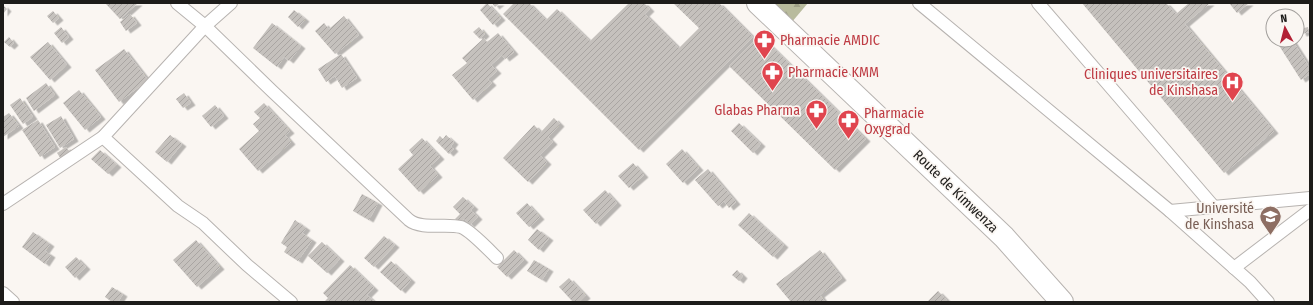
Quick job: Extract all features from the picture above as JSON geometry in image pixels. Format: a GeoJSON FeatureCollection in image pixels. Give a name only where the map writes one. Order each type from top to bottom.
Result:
{"type":"FeatureCollection","features":[{"type":"Feature","properties":{"kind":"street","name":"Route de Kimwenza"},"geometry":{"type":"LineString","coordinates":[[758,3],[1004,237],[1062,302]]}},
{"type":"Feature","properties":{"kind":"lane"},"geometry":{"type":"LineString","coordinates":[[177,3],[205,26],[409,220],[420,224],[456,226],[465,229],[497,258]]}},
{"type":"Feature","properties":{"kind":"lane"},"geometry":{"type":"LineString","coordinates":[[3,204],[103,137],[205,26],[231,3]]}},
{"type":"Feature","properties":{"kind":"lane"},"geometry":{"type":"LineString","coordinates":[[919,3],[1170,211],[1250,282],[1268,302]]}},
{"type":"Feature","properties":{"kind":"lane"},"geometry":{"type":"LineString","coordinates":[[1038,3],[1214,207]]}},
{"type":"Feature","properties":{"kind":"lane"},"geometry":{"type":"LineString","coordinates":[[103,137],[178,206],[203,223],[247,265],[291,302]]}},
{"type":"Feature","properties":{"kind":"lane"},"geometry":{"type":"LineString","coordinates":[[1170,211],[1310,198]]}},
{"type":"Feature","properties":{"kind":"lane"},"geometry":{"type":"LineString","coordinates":[[1234,268],[1310,210]]}},
{"type":"Feature","properties":{"kind":"lane"},"geometry":{"type":"LineString","coordinates":[[3,293],[13,302]]}},
{"type":"Feature","properties":{"kind":"green space"},"geometry":{"type":"Polygon","coordinates":[[[758,3],[808,3],[786,29],[758,3]]]}},
{"type":"Feature","properties":{"kind":"building"},"geometry":{"type":"Polygon","coordinates":[[[105,3],[138,3],[120,19],[105,3]]]}},
{"type":"Feature","properties":{"kind":"building"},"geometry":{"type":"Polygon","coordinates":[[[487,3],[501,18],[493,25],[480,10],[487,3]]]}},
{"type":"Feature","properties":{"kind":"building"},"geometry":{"type":"Polygon","coordinates":[[[492,3],[500,3],[495,7],[492,3]]]}},
{"type":"Feature","properties":{"kind":"building"},"geometry":{"type":"Polygon","coordinates":[[[514,3],[529,3],[546,20],[557,9],[590,41],[629,3],[644,3],[650,9],[645,14],[679,48],[699,28],[673,3],[719,3],[753,37],[639,150],[503,14],[514,3]]]}},
{"type":"Feature","properties":{"kind":"building"},"geometry":{"type":"Polygon","coordinates":[[[1082,3],[1166,3],[1176,14],[1189,3],[1210,3],[1185,24],[1274,131],[1224,173],[1082,3]]]}},
{"type":"Feature","properties":{"kind":"building"},"geometry":{"type":"Polygon","coordinates":[[[1229,3],[1249,3],[1237,13],[1229,3]]]}},
{"type":"Feature","properties":{"kind":"building"},"geometry":{"type":"Polygon","coordinates":[[[3,5],[7,9],[3,14],[3,5]]]}},
{"type":"Feature","properties":{"kind":"building"},"geometry":{"type":"Polygon","coordinates":[[[294,10],[305,19],[298,27],[288,17],[294,10]]]}},
{"type":"Feature","properties":{"kind":"building"},"geometry":{"type":"Polygon","coordinates":[[[53,11],[59,18],[53,23],[47,16],[53,11]]]}},
{"type":"Feature","properties":{"kind":"building"},"geometry":{"type":"Polygon","coordinates":[[[130,14],[137,23],[126,31],[120,22],[130,14]]]}},
{"type":"Feature","properties":{"kind":"building"},"geometry":{"type":"Polygon","coordinates":[[[344,16],[359,35],[335,54],[315,31],[324,23],[329,29],[344,16]]]}},
{"type":"Feature","properties":{"kind":"building"},"geometry":{"type":"Polygon","coordinates":[[[272,23],[301,46],[289,61],[284,57],[277,67],[253,48],[272,23]]]}},
{"type":"Feature","properties":{"kind":"building"},"geometry":{"type":"Polygon","coordinates":[[[61,27],[69,37],[62,43],[54,33],[61,27]]]}},
{"type":"Feature","properties":{"kind":"building"},"geometry":{"type":"Polygon","coordinates":[[[479,27],[485,34],[480,39],[473,32],[479,27]]]}},
{"type":"Feature","properties":{"kind":"building"},"geometry":{"type":"Polygon","coordinates":[[[1308,27],[1309,32],[1305,33],[1305,28],[1308,27]]]}},
{"type":"Feature","properties":{"kind":"building"},"geometry":{"type":"Polygon","coordinates":[[[498,33],[514,52],[505,59],[502,55],[491,65],[497,71],[488,79],[492,83],[473,100],[452,75],[467,63],[462,58],[484,38],[487,42],[498,33]]]}},
{"type":"Feature","properties":{"kind":"building"},"geometry":{"type":"Polygon","coordinates":[[[760,35],[866,139],[835,170],[729,66],[760,35]]]}},
{"type":"Feature","properties":{"kind":"building"},"geometry":{"type":"Polygon","coordinates":[[[9,37],[14,43],[10,47],[4,42],[9,37]]]}},
{"type":"Feature","properties":{"kind":"building"},"geometry":{"type":"Polygon","coordinates":[[[48,42],[67,65],[50,80],[30,57],[48,42]]]}},
{"type":"Feature","properties":{"kind":"building"},"geometry":{"type":"Polygon","coordinates":[[[1281,48],[1297,48],[1310,68],[1310,74],[1301,80],[1281,48]]]}},
{"type":"Feature","properties":{"kind":"building"},"geometry":{"type":"Polygon","coordinates":[[[124,49],[148,80],[119,102],[95,70],[124,49]]]}},
{"type":"Feature","properties":{"kind":"building"},"geometry":{"type":"Polygon","coordinates":[[[341,54],[357,78],[342,88],[335,76],[326,82],[318,69],[341,54]]]}},
{"type":"Feature","properties":{"kind":"building"},"geometry":{"type":"Polygon","coordinates":[[[46,83],[55,95],[34,111],[26,98],[46,83]]]}},
{"type":"Feature","properties":{"kind":"building"},"geometry":{"type":"Polygon","coordinates":[[[79,90],[101,117],[85,130],[63,103],[79,90]]]}},
{"type":"Feature","properties":{"kind":"building"},"geometry":{"type":"Polygon","coordinates":[[[184,93],[191,103],[183,108],[176,99],[184,93]]]}},
{"type":"Feature","properties":{"kind":"building"},"geometry":{"type":"Polygon","coordinates":[[[20,98],[33,117],[23,124],[10,105],[20,98]]]}},
{"type":"Feature","properties":{"kind":"building"},"geometry":{"type":"Polygon","coordinates":[[[264,103],[290,131],[285,135],[291,142],[258,171],[239,149],[259,131],[253,124],[260,118],[254,112],[264,103]]]}},
{"type":"Feature","properties":{"kind":"building"},"geometry":{"type":"Polygon","coordinates":[[[215,105],[224,116],[211,127],[202,116],[215,105]]]}},
{"type":"Feature","properties":{"kind":"building"},"geometry":{"type":"Polygon","coordinates":[[[9,113],[19,126],[3,137],[3,117],[9,113]]]}},
{"type":"Feature","properties":{"kind":"building"},"geometry":{"type":"Polygon","coordinates":[[[61,116],[74,139],[60,148],[46,125],[61,116]]]}},
{"type":"Feature","properties":{"kind":"building"},"geometry":{"type":"Polygon","coordinates":[[[554,118],[560,124],[548,137],[553,142],[540,155],[547,162],[528,182],[503,158],[534,125],[541,132],[554,118]]]}},
{"type":"Feature","properties":{"kind":"building"},"geometry":{"type":"Polygon","coordinates":[[[38,120],[55,147],[40,157],[22,130],[38,120]]]}},
{"type":"Feature","properties":{"kind":"building"},"geometry":{"type":"Polygon","coordinates":[[[739,123],[761,144],[753,153],[731,131],[739,123]]]}},
{"type":"Feature","properties":{"kind":"building"},"geometry":{"type":"Polygon","coordinates":[[[170,135],[182,144],[167,162],[155,152],[170,135]]]}},
{"type":"Feature","properties":{"kind":"building"},"geometry":{"type":"Polygon","coordinates":[[[446,135],[454,142],[451,146],[454,149],[449,154],[436,141],[440,136],[443,139],[446,135]]]}},
{"type":"Feature","properties":{"kind":"building"},"geometry":{"type":"Polygon","coordinates":[[[422,138],[440,157],[430,166],[438,175],[419,192],[398,169],[413,155],[409,150],[422,138]]]}},
{"type":"Feature","properties":{"kind":"building"},"geometry":{"type":"Polygon","coordinates":[[[66,147],[70,152],[61,159],[57,153],[66,147]]]}},
{"type":"Feature","properties":{"kind":"building"},"geometry":{"type":"Polygon","coordinates":[[[682,149],[699,168],[683,183],[666,164],[682,149]]]}},
{"type":"Feature","properties":{"kind":"building"},"geometry":{"type":"Polygon","coordinates":[[[100,150],[117,165],[108,174],[91,159],[100,150]]]}},
{"type":"Feature","properties":{"kind":"building"},"geometry":{"type":"Polygon","coordinates":[[[633,163],[644,175],[629,188],[618,176],[633,163]]]}},
{"type":"Feature","properties":{"kind":"building"},"geometry":{"type":"Polygon","coordinates":[[[708,169],[736,202],[729,208],[724,201],[718,206],[695,180],[708,169]]]}},
{"type":"Feature","properties":{"kind":"building"},"geometry":{"type":"Polygon","coordinates":[[[605,190],[617,203],[596,224],[583,210],[605,190]]]}},
{"type":"Feature","properties":{"kind":"building"},"geometry":{"type":"Polygon","coordinates":[[[362,194],[378,203],[369,220],[353,211],[362,194]]]}},
{"type":"Feature","properties":{"kind":"building"},"geometry":{"type":"Polygon","coordinates":[[[463,197],[474,207],[471,210],[478,217],[470,225],[464,219],[460,223],[455,219],[460,214],[453,207],[463,197]]]}},
{"type":"Feature","properties":{"kind":"building"},"geometry":{"type":"Polygon","coordinates":[[[527,203],[540,217],[529,227],[516,213],[527,203]]]}},
{"type":"Feature","properties":{"kind":"building"},"geometry":{"type":"Polygon","coordinates":[[[749,213],[784,245],[773,257],[738,225],[749,213]]]}},
{"type":"Feature","properties":{"kind":"building"},"geometry":{"type":"Polygon","coordinates":[[[295,220],[306,228],[302,233],[312,240],[298,261],[284,252],[287,247],[281,243],[295,220]]]}},
{"type":"Feature","properties":{"kind":"building"},"geometry":{"type":"Polygon","coordinates":[[[537,229],[549,238],[539,250],[528,240],[537,229]]]}},
{"type":"Feature","properties":{"kind":"building"},"geometry":{"type":"Polygon","coordinates":[[[33,232],[50,244],[45,251],[51,255],[45,264],[22,247],[33,232]]]}},
{"type":"Feature","properties":{"kind":"building"},"geometry":{"type":"Polygon","coordinates":[[[384,236],[395,245],[374,267],[364,258],[384,236]]]}},
{"type":"Feature","properties":{"kind":"building"},"geometry":{"type":"Polygon","coordinates":[[[196,240],[220,267],[197,287],[173,260],[196,240]]]}},
{"type":"Feature","properties":{"kind":"building"},"geometry":{"type":"Polygon","coordinates":[[[322,242],[340,259],[327,273],[308,256],[322,242]]]}},
{"type":"Feature","properties":{"kind":"building"},"geometry":{"type":"Polygon","coordinates":[[[514,250],[524,260],[507,277],[497,267],[514,250]]]}},
{"type":"Feature","properties":{"kind":"building"},"geometry":{"type":"Polygon","coordinates":[[[820,250],[842,278],[820,295],[825,302],[791,302],[776,284],[820,250]]]}},
{"type":"Feature","properties":{"kind":"building"},"geometry":{"type":"Polygon","coordinates":[[[76,257],[86,267],[75,278],[65,267],[76,257]]]}},
{"type":"Feature","properties":{"kind":"building"},"geometry":{"type":"Polygon","coordinates":[[[534,260],[549,269],[542,280],[527,271],[534,260]]]}},
{"type":"Feature","properties":{"kind":"building"},"geometry":{"type":"Polygon","coordinates":[[[391,261],[411,280],[401,291],[380,272],[391,261]]]}},
{"type":"Feature","properties":{"kind":"building"},"geometry":{"type":"Polygon","coordinates":[[[350,265],[374,288],[367,295],[375,302],[324,302],[328,298],[323,293],[350,265]]]}},
{"type":"Feature","properties":{"kind":"building"},"geometry":{"type":"Polygon","coordinates":[[[737,270],[743,276],[739,281],[732,275],[737,270]]]}},
{"type":"Feature","properties":{"kind":"building"},"geometry":{"type":"Polygon","coordinates":[[[569,278],[586,296],[580,302],[573,302],[559,287],[569,278]]]}},
{"type":"Feature","properties":{"kind":"building"},"geometry":{"type":"Polygon","coordinates":[[[112,287],[123,294],[118,302],[112,302],[105,297],[112,287]]]}},
{"type":"Feature","properties":{"kind":"building"},"geometry":{"type":"Polygon","coordinates":[[[938,291],[949,302],[927,302],[938,291]]]}},
{"type":"Feature","properties":{"kind":"place","name":"Pharmacie AMDIC"},"geometry":{"type":"Point","coordinates":[765,60]}},
{"type":"Feature","properties":{"kind":"place","name":"Pharmacie KMM"},"geometry":{"type":"Point","coordinates":[773,92]}},
{"type":"Feature","properties":{"kind":"place","name":"Cliniques universitaires de Kinshasa"},"geometry":{"type":"Point","coordinates":[1233,102]}},
{"type":"Feature","properties":{"kind":"place","name":"Glabas Pharma"},"geometry":{"type":"Point","coordinates":[816,130]}},
{"type":"Feature","properties":{"kind":"place","name":"Pharmacie Oxygrad"},"geometry":{"type":"Point","coordinates":[849,140]}},
{"type":"Feature","properties":{"kind":"place","name":"Université de Kinshasa"},"geometry":{"type":"Point","coordinates":[1270,236]}}]}
